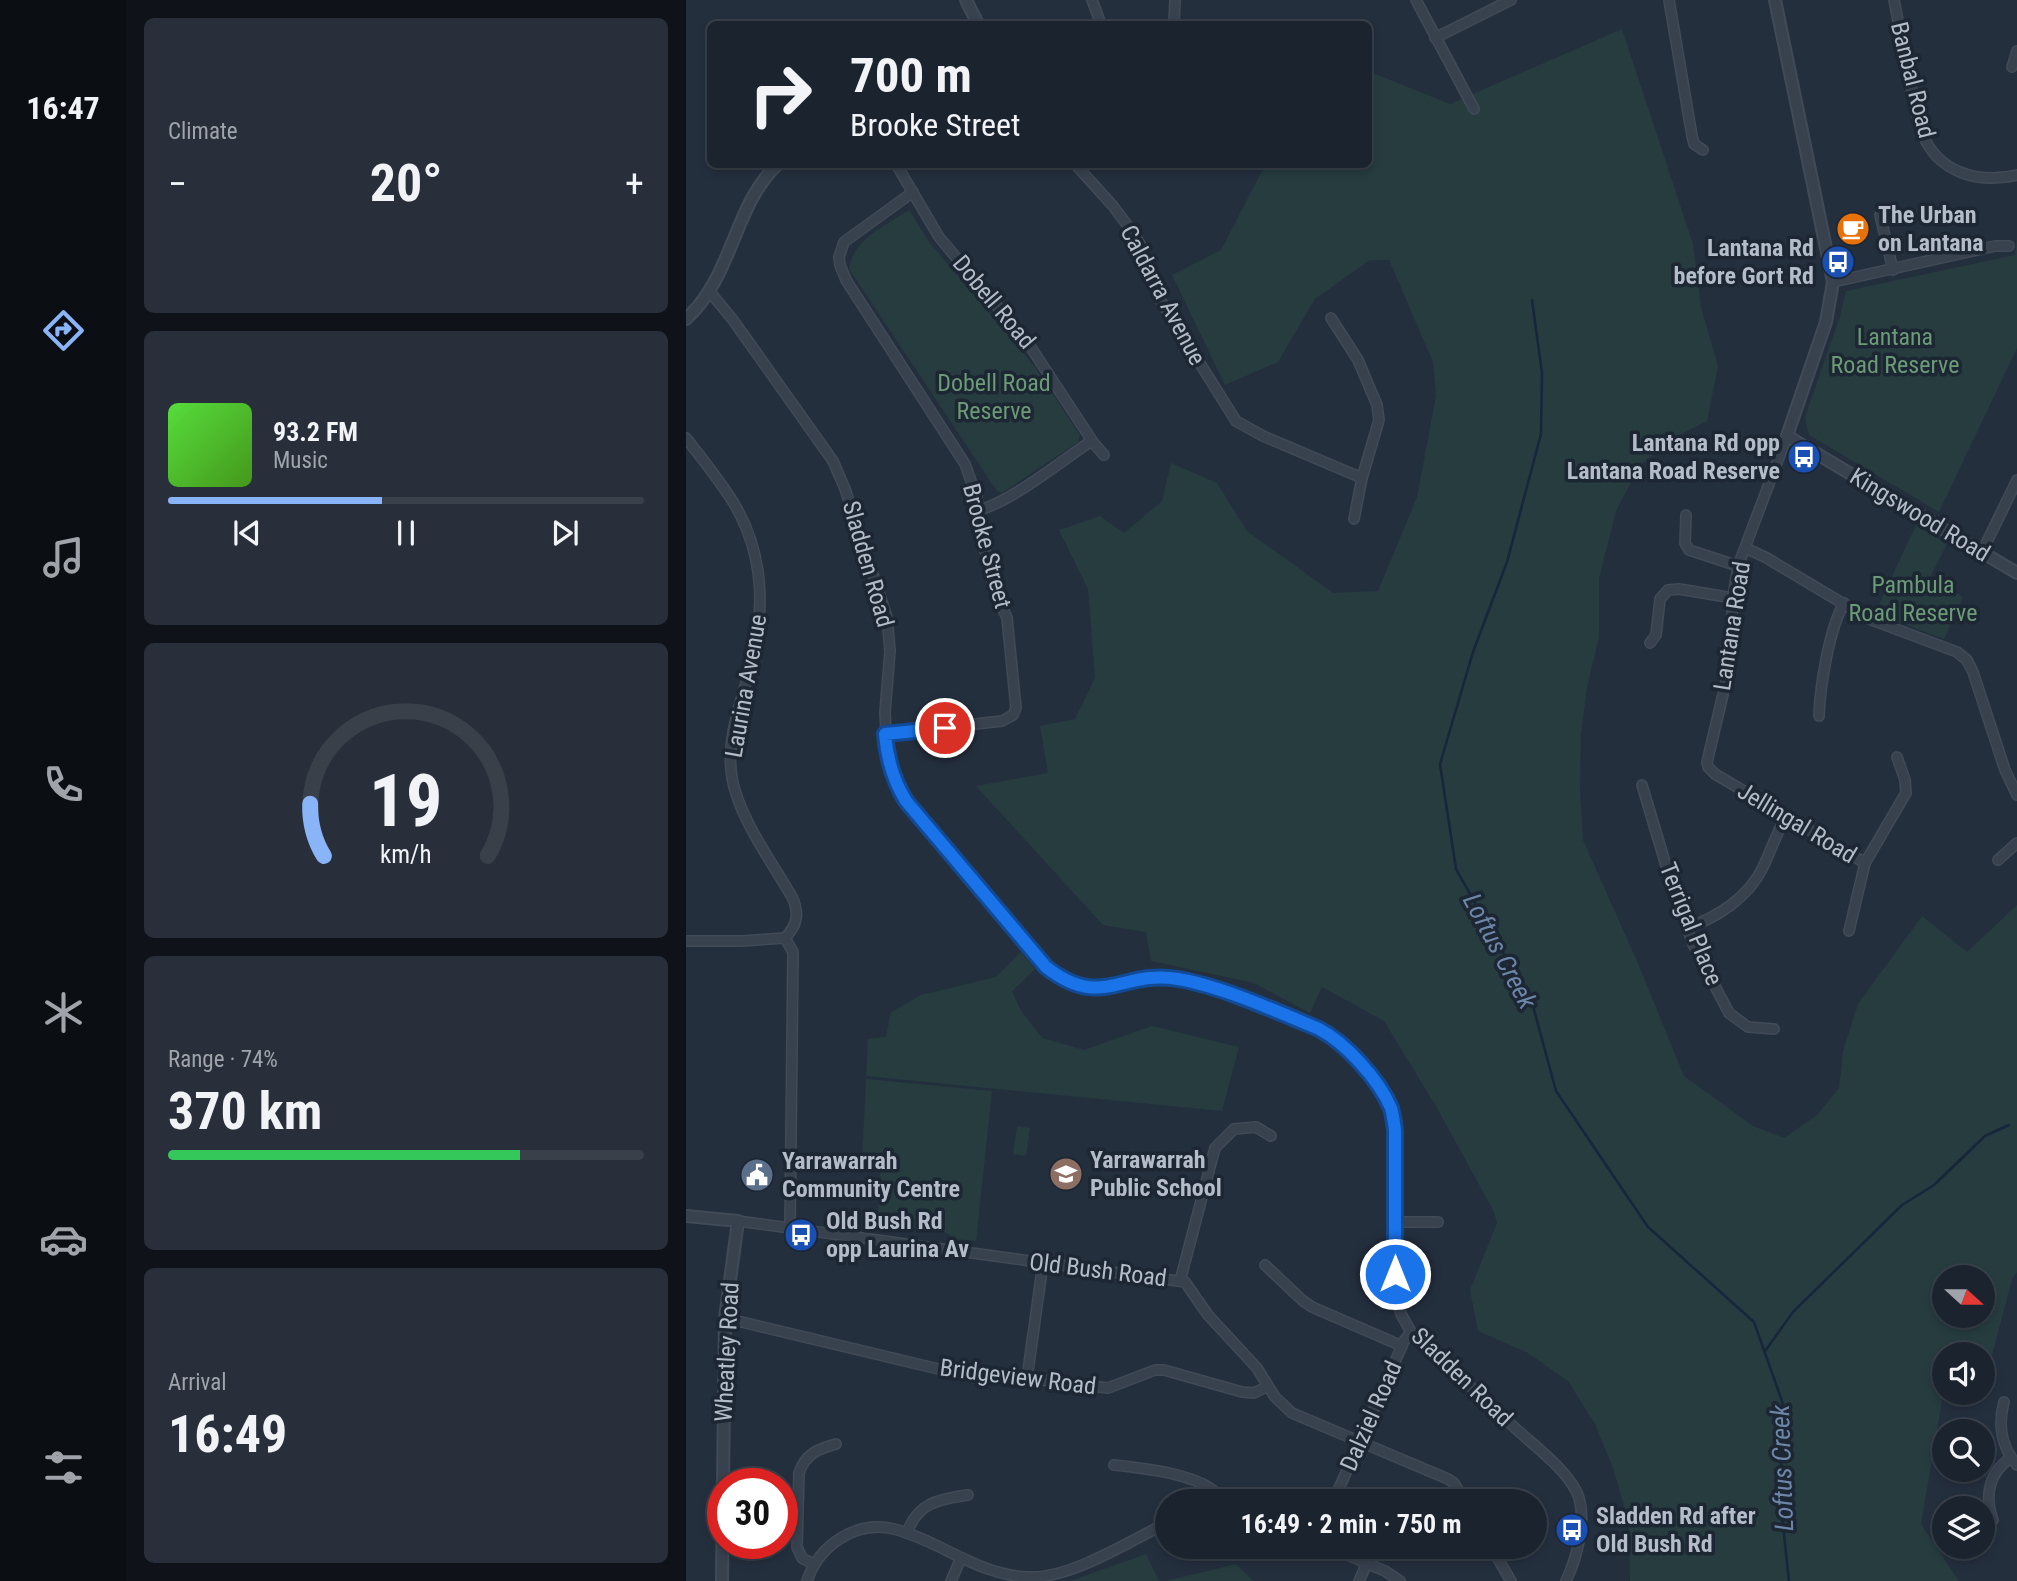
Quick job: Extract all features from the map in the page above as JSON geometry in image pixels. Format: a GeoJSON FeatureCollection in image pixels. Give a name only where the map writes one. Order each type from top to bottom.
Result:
{"type":"FeatureCollection","features":[{"type":"Feature","properties":{"kind":"street"},"geometry":{"type":"LineString","coordinates":[[966,0],[976,21]]}},
{"type":"Feature","properties":{"kind":"street"},"geometry":{"type":"LineString","coordinates":[[1092,0],[1100,21]]}},
{"type":"Feature","properties":{"kind":"street"},"geometry":{"type":"LineString","coordinates":[[1174,21],[1175,0]]}},
{"type":"Feature","properties":{"kind":"street"},"geometry":{"type":"LineString","coordinates":[[1416,0],[1474,109]]}},
{"type":"Feature","properties":{"kind":"street"},"geometry":{"type":"LineString","coordinates":[[1435,38],[1511,0]]}},
{"type":"Feature","properties":{"kind":"street"},"geometry":{"type":"LineString","coordinates":[[1669,0],[1692,136],[1695,144],[1703,150]]}},
{"type":"Feature","properties":{"kind":"street","name":"Lantana Road"},"geometry":{"type":"LineString","coordinates":[[1708,767],[1707,756],[1729,668],[1733,598],[1738,566],[1826,322],[1833,282],[1775,0]]}},
{"type":"Feature","properties":{"kind":"street","name":"Banbal Road"},"geometry":{"type":"LineString","coordinates":[[1894,0],[1921,130],[1932,150],[1948,167],[1973,177],[1995,179],[2017,175]]}},
{"type":"Feature","properties":{"kind":"street"},"geometry":{"type":"LineString","coordinates":[[2012,66],[2017,51]]}},
{"type":"Feature","properties":{"kind":"street"},"geometry":{"type":"LineString","coordinates":[[686,318],[710,292],[758,189],[775,168]]}},
{"type":"Feature","properties":{"kind":"street","name":"Dobell Road"},"geometry":{"type":"LineString","coordinates":[[898,168],[939,237],[1042,362],[1086,428],[1091,440],[1104,455]]}},
{"type":"Feature","properties":{"kind":"street","name":"Caldarra Avenue"},"geometry":{"type":"LineString","coordinates":[[1079,168],[1113,206],[1140,244],[1159,298],[1236,421],[1263,436],[1362,478]]}},
{"type":"Feature","properties":{"kind":"street","name":"Brooke Street"},"geometry":{"type":"LineString","coordinates":[[885,734],[1002,721],[1013,715],[1016,708],[1007,618],[990,572],[982,536],[980,510],[960,456],[846,280],[839,265],[841,249],[848,238],[913,192]]}},
{"type":"Feature","properties":{"kind":"street"},"geometry":{"type":"LineString","coordinates":[[1880,215],[1893,270]]}},
{"type":"Feature","properties":{"kind":"street"},"geometry":{"type":"LineString","coordinates":[[1833,282],[1995,246],[2009,246]]}},
{"type":"Feature","properties":{"kind":"street","name":"Sladden Road"},"geometry":{"type":"LineString","coordinates":[[710,292],[833,461],[843,481],[887,617],[890,652],[885,734],[891,769],[906,801],[1035,956],[1059,978],[1072,985],[1096,988],[1158,978],[1189,981],[1302,1022],[1338,1040],[1378,1086],[1392,1111],[1395,1130],[1397,1301],[1401,1314],[1412,1332],[1573,1485],[1578,1496],[1581,1524],[1566,1581]]}},
{"type":"Feature","properties":{"kind":"street"},"geometry":{"type":"LineString","coordinates":[[1331,318],[1358,360],[1377,405],[1379,420],[1362,478],[1354,519]]}},
{"type":"Feature","properties":{"kind":"street","name":"Kingswood Road"},"geometry":{"type":"LineString","coordinates":[[1787,436],[2017,573]]}},
{"type":"Feature","properties":{"kind":"street","name":"Laurina Avenue"},"geometry":{"type":"LineString","coordinates":[[686,438],[736,508],[750,537],[758,570],[761,610],[758,638],[734,731],[732,771],[741,806],[797,908],[797,922],[785,938]]}},
{"type":"Feature","properties":{"kind":"street"},"geometry":{"type":"LineString","coordinates":[[980,510],[990,507],[1024,486],[1091,440]]}},
{"type":"Feature","properties":{"kind":"street"},"geometry":{"type":"LineString","coordinates":[[1982,552],[2017,480]]}},
{"type":"Feature","properties":{"kind":"street"},"geometry":{"type":"LineString","coordinates":[[1685,515],[1686,548],[1693,553],[1738,566]]}},
{"type":"Feature","properties":{"kind":"street"},"geometry":{"type":"LineString","coordinates":[[1745,548],[1765,556],[1881,625],[1949,648],[1967,660],[2005,771],[2017,795]]}},
{"type":"Feature","properties":{"kind":"street"},"geometry":{"type":"LineString","coordinates":[[1650,643],[1656,635],[1660,598],[1668,590],[1679,589],[1733,598]]}},
{"type":"Feature","properties":{"kind":"street"},"geometry":{"type":"LineString","coordinates":[[1819,716],[1822,684],[1835,624],[1844,603]]}},
{"type":"Feature","properties":{"kind":"street"},"geometry":{"type":"LineString","coordinates":[[1865,863],[1906,793],[1905,780],[1897,757]]}},
{"type":"Feature","properties":{"kind":"street","name":"Jellingal Road"},"geometry":{"type":"LineString","coordinates":[[1708,767],[1715,774],[1865,863],[1849,931]]}},
{"type":"Feature","properties":{"kind":"street","name":"Terrigal Place"},"geometry":{"type":"LineString","coordinates":[[1642,785],[1687,928],[1729,1013],[1748,1027],[1774,1029]]}},
{"type":"Feature","properties":{"kind":"street"},"geometry":{"type":"LineString","coordinates":[[1687,928],[1704,922],[1747,890],[1762,869],[1786,816]]}},
{"type":"Feature","properties":{"kind":"street"},"geometry":{"type":"LineString","coordinates":[[1998,860],[2017,844]]}},
{"type":"Feature","properties":{"kind":"street"},"geometry":{"type":"LineString","coordinates":[[686,941],[785,938],[793,952],[790,1228]]}},
{"type":"Feature","properties":{"kind":"street"},"geometry":{"type":"LineString","coordinates":[[1181,1281],[1216,1148],[1234,1129],[1256,1127],[1271,1136]]}},
{"type":"Feature","properties":{"kind":"street","name":"Old Bush Road"},"geometry":{"type":"LineString","coordinates":[[686,1216],[1181,1281],[1188,1285],[1208,1315],[1257,1368],[1282,1406],[1292,1413],[1448,1479],[1457,1489]]}},
{"type":"Feature","properties":{"kind":"street","name":"Wheatley Road"},"geometry":{"type":"LineString","coordinates":[[723,1468],[725,1318],[738,1221]]}},
{"type":"Feature","properties":{"kind":"street"},"geometry":{"type":"LineString","coordinates":[[1395,1222],[1438,1223]]}},
{"type":"Feature","properties":{"kind":"street"},"geometry":{"type":"LineString","coordinates":[[1027,1378],[1043,1263]]}},
{"type":"Feature","properties":{"kind":"street"},"geometry":{"type":"LineString","coordinates":[[1265,1265],[1312,1307],[1402,1346]]}},
{"type":"Feature","properties":{"kind":"street","name":"Bridgeview Road"},"geometry":{"type":"LineString","coordinates":[[725,1318],[976,1377],[1027,1378],[1108,1388],[1155,1370],[1164,1370],[1242,1392],[1254,1393],[1268,1386]]}},
{"type":"Feature","properties":{"kind":"street","name":"Dalziel Road"},"geometry":{"type":"LineString","coordinates":[[1339,1489],[1402,1346],[1412,1332]]}},
{"type":"Feature","properties":{"kind":"street"},"geometry":{"type":"LineString","coordinates":[[1989,1496],[1997,1470],[2014,1462],[2002,1434],[2001,1413],[2004,1402]]}},
{"type":"Feature","properties":{"kind":"street"},"geometry":{"type":"LineString","coordinates":[[813,1564],[802,1558],[797,1547],[799,1473],[802,1465],[813,1453],[836,1444]]}},
{"type":"Feature","properties":{"kind":"street"},"geometry":{"type":"LineString","coordinates":[[1114,1465],[1179,1475],[1209,1489]]}},
{"type":"Feature","properties":{"kind":"street"},"geometry":{"type":"LineString","coordinates":[[907,1533],[915,1515],[926,1504],[968,1495]]}},
{"type":"Feature","properties":{"kind":"street"},"geometry":{"type":"LineString","coordinates":[[807,1581],[813,1564],[830,1545],[849,1533],[883,1527],[907,1533],[999,1573],[1042,1579],[1078,1566],[1155,1529]]}},
{"type":"Feature","properties":{"kind":"street"},"geometry":{"type":"LineString","coordinates":[[951,1581],[961,1558]]}},
{"type":"Feature","properties":{"kind":"street","name":"Wheatley Road"},"geometry":{"type":"LineString","coordinates":[[722,1559],[722,1581]]}},
{"type":"Feature","properties":{"kind":"street"},"geometry":{"type":"LineString","coordinates":[[1357,1559],[1400,1581]]}},
{"type":"Feature","properties":{"kind":"street"},"geometry":{"type":"LineString","coordinates":[[1499,1559],[1511,1581]]}},
{"type":"Feature","properties":{"kind":"street"},"geometry":{"type":"LineString","coordinates":[[1359,1581],[1367,1563]]}},
{"type":"Feature","properties":{"kind":"green space"},"geometry":{"type":"Polygon","coordinates":[[[1622,29],[1693,244],[1701,307],[1718,366],[1707,421],[1671,439],[1639,467],[1616,511],[1599,578],[1599,638],[1587,687],[1581,734],[1580,788],[1583,840],[1684,1076],[1753,1126],[1784,1138],[1817,1115],[1839,1088],[1843,1051],[1858,1004],[1922,916],[1967,952],[2017,905],[2017,1272],[2012,1279],[1995,1344],[1932,1342],[1932,1405],[1941,1405],[1939,1419],[1932,1419],[1932,1459],[1921,1524],[1932,1540],[1932,1559],[1944,1559],[1959,1581],[1630,1581],[1629,1523],[1613,1468],[1595,1424],[1568,1381],[1528,1353],[1478,1331],[1470,1290],[1497,1223],[1494,1212],[1437,1108],[1384,1021],[1322,987],[1310,1013],[1254,983],[1151,961],[1146,932],[1103,925],[976,786],[1048,773],[1040,726],[1075,719],[1095,678],[1088,589],[1059,530],[1100,516],[1124,533],[1162,501],[1171,463],[1217,483],[1247,531],[1333,593],[1378,591],[1417,497],[1436,396],[1433,362],[1389,260],[1370,260],[1315,299],[1278,362],[1225,385],[1172,275],[1221,250],[1263,168],[1372,168],[1372,74],[1450,104],[1622,29]]]}},
{"type":"Feature","properties":{"kind":"green space","name":"Dobell Road Reserve"},"geometry":{"type":"Polygon","coordinates":[[[909,210],[930,243],[1035,367],[1080,435],[1078,442],[1002,493],[997,491],[849,269],[863,241],[909,210]]]}},
{"type":"Feature","properties":{"kind":"green space","name":"Lantana Road Reserve"},"geometry":{"type":"Polygon","coordinates":[[[2017,237],[2017,348],[1939,512],[1809,435],[1805,417],[1846,291],[2015,255],[2017,237]]]}},
{"type":"Feature","properties":{"kind":"green space","name":"Pambula Road Reserve"},"geometry":{"type":"Polygon","coordinates":[[[1916,525],[1947,544],[1930,577],[1963,597],[1944,639],[1875,613],[1916,525]]]}},
{"type":"Feature","properties":{"kind":"green space"},"geometry":{"type":"Polygon","coordinates":[[[1021,952],[1035,969],[1012,991],[1020,1009],[1042,1038],[1084,1050],[1152,1026],[1239,1047],[1222,1111],[866,1076],[868,1039],[886,1037],[891,1012],[921,995],[996,977],[1021,952]]]}},
{"type":"Feature","properties":{"kind":"green space"},"geometry":{"type":"Polygon","coordinates":[[[866,1079],[992,1091],[976,1241],[955,1239],[945,1232],[891,1225],[886,1231],[877,1231],[881,1161],[862,1160],[866,1079]]]}},
{"type":"Feature","properties":{"kind":"green space"},"geometry":{"type":"Polygon","coordinates":[[[1017,1126],[1030,1128],[1026,1156],[1013,1154],[1017,1126]]]}},
{"type":"Feature","properties":{"kind":"green space"},"geometry":{"type":"Polygon","coordinates":[[[1146,1554],[1159,1581],[1070,1581],[1146,1554]]]}},
{"type":"Feature","properties":{"kind":"green space"},"geometry":{"type":"Polygon","coordinates":[[[1236,1564],[1253,1581],[1166,1581],[1236,1564]]]}},
{"type":"Feature","properties":{"kind":"waterway","name":"Loftus Creek"},"geometry":{"type":"LineString","coordinates":[[1532,300],[1542,373],[1541,434],[1507,562],[1473,652],[1440,764],[1456,869],[1533,1006],[1556,1091],[1648,1227],[1754,1322],[1783,1404],[1780,1498],[1789,1581]]}},
{"type":"Feature","properties":{"kind":"waterway"},"geometry":{"type":"LineString","coordinates":[[1765,1351],[1793,1312],[1902,1205],[1934,1185],[1985,1136],[2009,1125]]}},
{"type":"Feature","properties":{"kind":"place","name":"The Urban on Lantana"},"geometry":{"type":"Point","coordinates":[1853,229]}},
{"type":"Feature","properties":{"kind":"place","name":"Lantana Rd before Gort Rd"},"geometry":{"type":"Point","coordinates":[1838,262]}},
{"type":"Feature","properties":{"kind":"place","name":"Lantana Rd opp Lantana Road Reserve"},"geometry":{"type":"Point","coordinates":[1804,457]}},
{"type":"Feature","properties":{"kind":"place","name":"Yarrawarrah Public School"},"geometry":{"type":"Point","coordinates":[1066,1174]}},
{"type":"Feature","properties":{"kind":"place","name":"Yarrawarrah Community Centre"},"geometry":{"type":"Point","coordinates":[757,1175]}},
{"type":"Feature","properties":{"kind":"place","name":"Old Bush Rd opp Laurina Av"},"geometry":{"type":"Point","coordinates":[801,1235]}},
{"type":"Feature","properties":{"kind":"place","name":"Sladden Rd after Old Bush Rd"},"geometry":{"type":"Point","coordinates":[1572,1530]}},
{"type":"Feature","properties":{"kind":"route"},"geometry":{"type":"LineString","coordinates":[[945,728],[885,734],[891,769],[897,785],[906,801],[1035,956],[1059,978],[1072,985],[1088,988],[1104,988],[1158,978],[1189,981],[1319,1029],[1338,1040],[1350,1052],[1378,1086],[1392,1111],[1395,1130],[1395,1274]]}}]}
